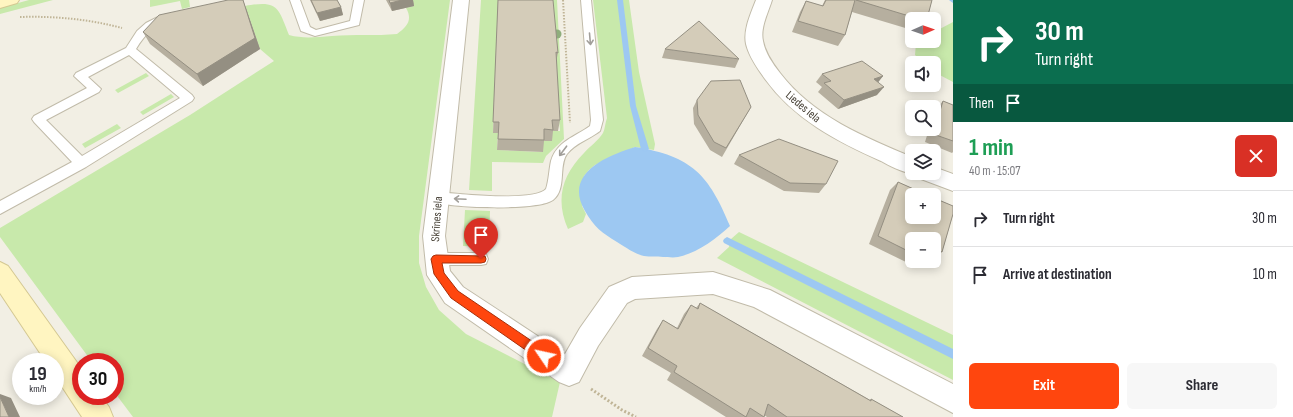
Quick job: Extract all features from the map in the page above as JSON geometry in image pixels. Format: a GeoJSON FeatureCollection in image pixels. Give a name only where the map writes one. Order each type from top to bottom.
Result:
{"type":"FeatureCollection","features":[{"type":"Feature","properties":{"kind":"street"},"geometry":{"type":"LineString","coordinates":[[0,3],[11,0]]}},
{"type":"Feature","properties":{"kind":"street","name":"Skrīnes iela"},"geometry":{"type":"LineString","coordinates":[[461,0],[434,236],[439,274],[454,295],[569,373]]}},
{"type":"Feature","properties":{"kind":"street","name":"Liedes iela"},"geometry":{"type":"LineString","coordinates":[[764,0],[756,27],[754,40],[763,62],[773,78],[786,93],[817,120],[839,134],[881,154],[905,163]]}},
{"type":"Feature","properties":{"kind":"street"},"geometry":{"type":"LineString","coordinates":[[941,178],[953,183]]}},
{"type":"Feature","properties":{"kind":"street"},"geometry":{"type":"LineString","coordinates":[[0,273],[72,378]]}},
{"type":"Feature","properties":{"kind":"street"},"geometry":{"type":"LineString","coordinates":[[569,373],[589,337],[618,295],[632,288],[713,283],[761,298],[953,399]]}},
{"type":"Feature","properties":{"kind":"street"},"geometry":{"type":"LineString","coordinates":[[90,405],[99,417]]}},
{"type":"Feature","properties":{"kind":"lane"},"geometry":{"type":"LineString","coordinates":[[295,0],[306,29],[315,33],[355,23],[359,0]]}},
{"type":"Feature","properties":{"kind":"lane"},"geometry":{"type":"LineString","coordinates":[[439,198],[538,200],[547,197],[552,191],[560,154],[572,143],[596,128],[597,120],[586,0]]}},
{"type":"Feature","properties":{"kind":"lane"},"geometry":{"type":"LineString","coordinates":[[81,163],[38,119],[95,89],[80,76],[130,50],[136,40],[150,24],[159,19],[182,14]]}},
{"type":"Feature","properties":{"kind":"lane"},"geometry":{"type":"LineString","coordinates":[[0,208],[81,163],[188,98],[130,50]]}},
{"type":"Feature","properties":{"kind":"lane"},"geometry":{"type":"LineString","coordinates":[[436,259],[481,259]]}},
{"type":"Feature","properties":{"kind":"path"},"geometry":{"type":"LineString","coordinates":[[562,0],[572,143]]}},
{"type":"Feature","properties":{"kind":"path"},"geometry":{"type":"LineString","coordinates":[[15,18],[53,16],[100,22],[127,29]]}},
{"type":"Feature","properties":{"kind":"path"},"geometry":{"type":"LineString","coordinates":[[569,373],[622,410],[636,417]]}},
{"type":"Feature","properties":{"kind":"green space"},"geometry":{"type":"Polygon","coordinates":[[[29,0],[53,0],[0,14],[0,8],[29,0]]]}},
{"type":"Feature","properties":{"kind":"green space"},"geometry":{"type":"Polygon","coordinates":[[[150,0],[189,0],[190,7],[182,9],[180,1],[150,7],[150,0]]]}},
{"type":"Feature","properties":{"kind":"green space"},"geometry":{"type":"Polygon","coordinates":[[[410,0],[450,0],[419,236],[419,263],[426,287],[439,310],[466,334],[560,382],[552,417],[133,417],[124,405],[124,353],[85,353],[0,237],[0,228],[190,115],[274,61],[260,49],[245,6],[256,4],[271,5],[279,12],[289,35],[310,37],[397,34],[404,29],[408,23],[409,16],[406,8],[413,6],[410,0]]]}},
{"type":"Feature","properties":{"kind":"green space"},"geometry":{"type":"Polygon","coordinates":[[[481,0],[502,0],[495,78],[493,133],[498,133],[497,150],[542,152],[542,141],[551,131],[560,131],[548,0],[557,0],[564,139],[546,156],[543,163],[492,162],[492,191],[469,190],[481,0]]]}},
{"type":"Feature","properties":{"kind":"green space"},"geometry":{"type":"Polygon","coordinates":[[[593,0],[629,0],[639,72],[655,144],[654,150],[635,147],[595,165],[589,170],[584,176],[582,206],[586,214],[583,222],[568,229],[562,208],[563,188],[566,179],[576,161],[601,136],[604,131],[607,118],[593,0]]]}},
{"type":"Feature","properties":{"kind":"green space"},"geometry":{"type":"Polygon","coordinates":[[[953,22],[953,82],[941,76],[941,56],[915,55],[916,48],[941,48],[941,28],[953,22]]]}},
{"type":"Feature","properties":{"kind":"green space"},"geometry":{"type":"Polygon","coordinates":[[[146,73],[149,76],[118,93],[115,90],[146,73]]]}},
{"type":"Feature","properties":{"kind":"green space"},"geometry":{"type":"Polygon","coordinates":[[[171,94],[174,97],[143,115],[140,112],[171,94]]]}},
{"type":"Feature","properties":{"kind":"green space"},"geometry":{"type":"Polygon","coordinates":[[[117,124],[121,128],[85,148],[82,144],[117,124]]]}},
{"type":"Feature","properties":{"kind":"green space"},"geometry":{"type":"Polygon","coordinates":[[[465,210],[490,211],[489,247],[463,246],[465,210]]]}},
{"type":"Feature","properties":{"kind":"green space"},"geometry":{"type":"Polygon","coordinates":[[[739,232],[953,335],[953,380],[717,258],[729,247],[731,239],[739,232]]]}},
{"type":"Feature","properties":{"kind":"water"},"geometry":{"type":"Polygon","coordinates":[[[635,147],[671,156],[685,163],[696,171],[706,181],[714,193],[730,226],[719,236],[699,249],[678,257],[641,255],[612,239],[603,232],[595,225],[585,211],[580,198],[579,187],[591,168],[601,161],[635,147]]]}},
{"type":"Feature","properties":{"kind":"building"},"geometry":{"type":"Polygon","coordinates":[[[228,0],[243,0],[255,38],[197,74],[143,32],[159,15],[228,0]]]}},
{"type":"Feature","properties":{"kind":"building"},"geometry":{"type":"Polygon","coordinates":[[[311,0],[337,0],[341,7],[317,13],[311,0]]]}},
{"type":"Feature","properties":{"kind":"building"},"geometry":{"type":"Polygon","coordinates":[[[389,0],[402,0],[390,3],[389,0]]]}},
{"type":"Feature","properties":{"kind":"building"},"geometry":{"type":"Polygon","coordinates":[[[498,0],[553,0],[558,53],[556,52],[560,120],[552,120],[553,130],[544,129],[544,140],[498,139],[499,122],[493,122],[498,0]]]}},
{"type":"Feature","properties":{"kind":"building"},"geometry":{"type":"Polygon","coordinates":[[[826,0],[855,0],[845,35],[798,21],[806,1],[823,6],[826,0]]]}},
{"type":"Feature","properties":{"kind":"building"},"geometry":{"type":"Polygon","coordinates":[[[856,0],[932,0],[929,12],[905,12],[905,15],[856,0]]]}},
{"type":"Feature","properties":{"kind":"building"},"geometry":{"type":"Polygon","coordinates":[[[699,21],[739,59],[665,49],[699,21]]]}},
{"type":"Feature","properties":{"kind":"building"},"geometry":{"type":"Polygon","coordinates":[[[862,61],[883,76],[874,79],[884,87],[844,100],[824,83],[831,81],[822,74],[862,61]]]}},
{"type":"Feature","properties":{"kind":"building"},"geometry":{"type":"Polygon","coordinates":[[[740,80],[751,107],[726,148],[714,142],[698,115],[697,100],[711,81],[740,80]]]}},
{"type":"Feature","properties":{"kind":"building"},"geometry":{"type":"Polygon","coordinates":[[[943,101],[953,105],[953,141],[939,136],[941,136],[941,108],[943,101]]]}},
{"type":"Feature","properties":{"kind":"building"},"geometry":{"type":"Polygon","coordinates":[[[779,139],[838,161],[826,184],[790,183],[739,155],[779,139]]]}},
{"type":"Feature","properties":{"kind":"building"},"geometry":{"type":"Polygon","coordinates":[[[898,182],[911,188],[905,188],[905,224],[941,224],[941,201],[953,206],[953,214],[942,252],[941,232],[905,232],[905,250],[878,236],[898,182]]]}},
{"type":"Feature","properties":{"kind":"building"},"geometry":{"type":"Polygon","coordinates":[[[700,303],[871,401],[871,399],[903,417],[787,417],[768,404],[764,417],[750,408],[746,417],[674,372],[677,366],[648,348],[663,320],[678,329],[691,305],[698,309],[700,303]]]}},
{"type":"Feature","properties":{"kind":"building"},"geometry":{"type":"Polygon","coordinates":[[[0,397],[9,417],[0,417],[0,397]]]}},
{"type":"Feature","properties":{"kind":"waterway"},"geometry":{"type":"LineString","coordinates":[[620,0],[633,106],[645,149]]}},
{"type":"Feature","properties":{"kind":"waterway"},"geometry":{"type":"LineString","coordinates":[[727,241],[953,354]]}},
{"type":"Feature","properties":{"kind":"route"},"geometry":{"type":"LineString","coordinates":[[481,259],[436,259],[439,274],[454,295],[544,356]]}}]}
